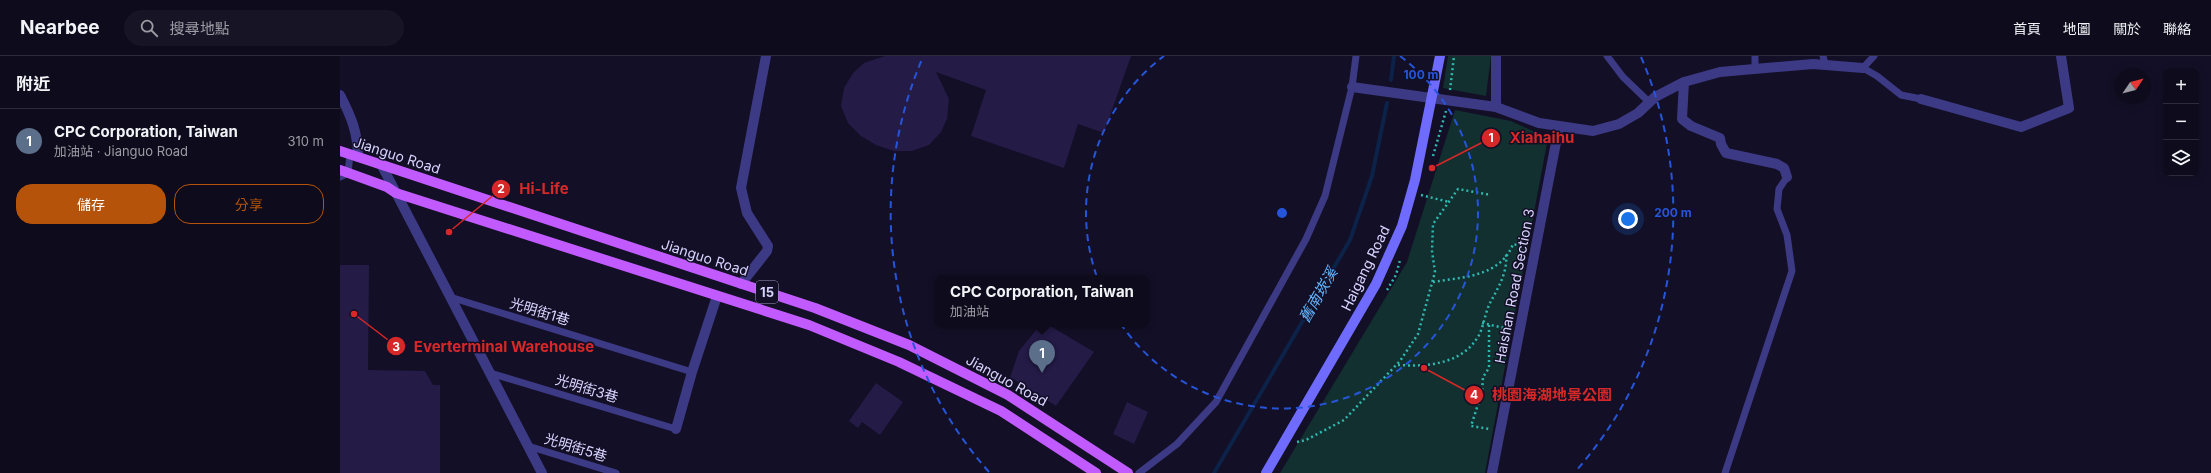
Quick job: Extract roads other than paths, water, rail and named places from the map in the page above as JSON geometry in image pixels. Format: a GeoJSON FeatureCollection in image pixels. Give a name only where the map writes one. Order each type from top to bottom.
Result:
{"type":"FeatureCollection","features":[{"type":"Feature","properties":{"kind":"main road","name":"Jianguo Road"},"geometry":{"type":"LineString","coordinates":[[349,154],[860,325],[954,366],[1039,413],[1128,473]]}},
{"type":"Feature","properties":{"kind":"main road","name":"15"},"geometry":{"type":"LineString","coordinates":[[343,173],[387,187],[396,192],[809,325],[899,362],[1001,411],[1096,473]]}},
{"type":"Feature","properties":{"kind":"street"},"geometry":{"type":"LineString","coordinates":[[741,284],[767,251],[768,246],[747,213],[741,188],[766,56]]}},
{"type":"Feature","properties":{"kind":"street","name":"Haigang Road"},"geometry":{"type":"LineString","coordinates":[[1266,473],[1376,284],[1402,226],[1415,180],[1433,97],[1440,56]]}},
{"type":"Feature","properties":{"kind":"street"},"geometry":{"type":"LineString","coordinates":[[1496,56],[1496,106]]}},
{"type":"Feature","properties":{"kind":"street"},"geometry":{"type":"LineString","coordinates":[[1921,100],[2021,127],[2069,108],[2061,56]]}},
{"type":"Feature","properties":{"kind":"street"},"geometry":{"type":"LineString","coordinates":[[1352,86],[1496,106],[1539,123],[1593,131],[1619,124],[1638,113],[1655,97],[1684,82],[1720,72],[1824,60],[1864,68]]}},
{"type":"Feature","properties":{"kind":"street"},"geometry":{"type":"LineString","coordinates":[[1684,82],[1682,119],[1691,126],[1720,138],[1721,144],[1726,153],[1777,164],[1784,168],[1787,177]]}},
{"type":"Feature","properties":{"kind":"street"},"geometry":{"type":"LineString","coordinates":[[340,95],[353,120],[358,142],[349,154]]}},
{"type":"Feature","properties":{"kind":"street","name":"Haishan Road Section 3"},"geometry":{"type":"LineString","coordinates":[[1492,473],[1559,127]]}},
{"type":"Feature","properties":{"kind":"street"},"geometry":{"type":"LineString","coordinates":[[381,164],[542,473]]}},
{"type":"Feature","properties":{"kind":"street"},"geometry":{"type":"LineString","coordinates":[[676,429],[692,372],[717,296]]}},
{"type":"Feature","properties":{"kind":"lane"},"geometry":{"type":"LineString","coordinates":[[1139,473],[1177,444],[1216,402],[1306,239],[1325,196],[1352,86],[1356,56]]}},
{"type":"Feature","properties":{"kind":"lane"},"geometry":{"type":"LineString","coordinates":[[1607,56],[1624,77],[1649,102]]}},
{"type":"Feature","properties":{"kind":"lane"},"geometry":{"type":"LineString","coordinates":[[1755,56],[1755,69]]}},
{"type":"Feature","properties":{"kind":"lane"},"geometry":{"type":"LineString","coordinates":[[1874,56],[1864,68],[1877,76],[1901,95],[1921,100]]}},
{"type":"Feature","properties":{"kind":"lane"},"geometry":{"type":"LineString","coordinates":[[343,173],[349,154]]}},
{"type":"Feature","properties":{"kind":"lane"},"geometry":{"type":"LineString","coordinates":[[1725,473],[1792,271],[1787,235],[1776,209],[1779,189],[1787,177]]}},
{"type":"Feature","properties":{"kind":"lane","name":"光明街1巷"},"geometry":{"type":"LineString","coordinates":[[450,297],[692,372]]}},
{"type":"Feature","properties":{"kind":"lane","name":"光明街3巷"},"geometry":{"type":"LineString","coordinates":[[490,373],[676,429]]}},
{"type":"Feature","properties":{"kind":"lane","name":"光明街5巷"},"geometry":{"type":"LineString","coordinates":[[528,446],[616,473]]}},
{"type":"Feature","properties":{"kind":"waterway","name":"舊南崁溪"},"geometry":{"type":"LineString","coordinates":[[1391,80],[1394,56]]}},
{"type":"Feature","properties":{"kind":"waterway","name":"舊南崁溪"},"geometry":{"type":"LineString","coordinates":[[1214,473],[1350,240],[1372,176],[1387,103]]}},
{"type":"Feature","properties":{"kind":"place","name":"Xiahaihu"},"geometry":{"type":"Point","coordinates":[1432,168]}},
{"type":"Feature","properties":{"kind":"place","name":"Hi-Life"},"geometry":{"type":"Point","coordinates":[449,232]}},
{"type":"Feature","properties":{"kind":"place","name":"Everterminal Warehouse"},"geometry":{"type":"Point","coordinates":[354,314]}},
{"type":"Feature","properties":{"kind":"place","name":"桃園海湖地景公園"},"geometry":{"type":"Point","coordinates":[1424,368]}},
{"type":"Feature","properties":{"kind":"place","name":"CPC Corporation, Taiwan"},"geometry":{"type":"Point","coordinates":[1042,373]}}]}
